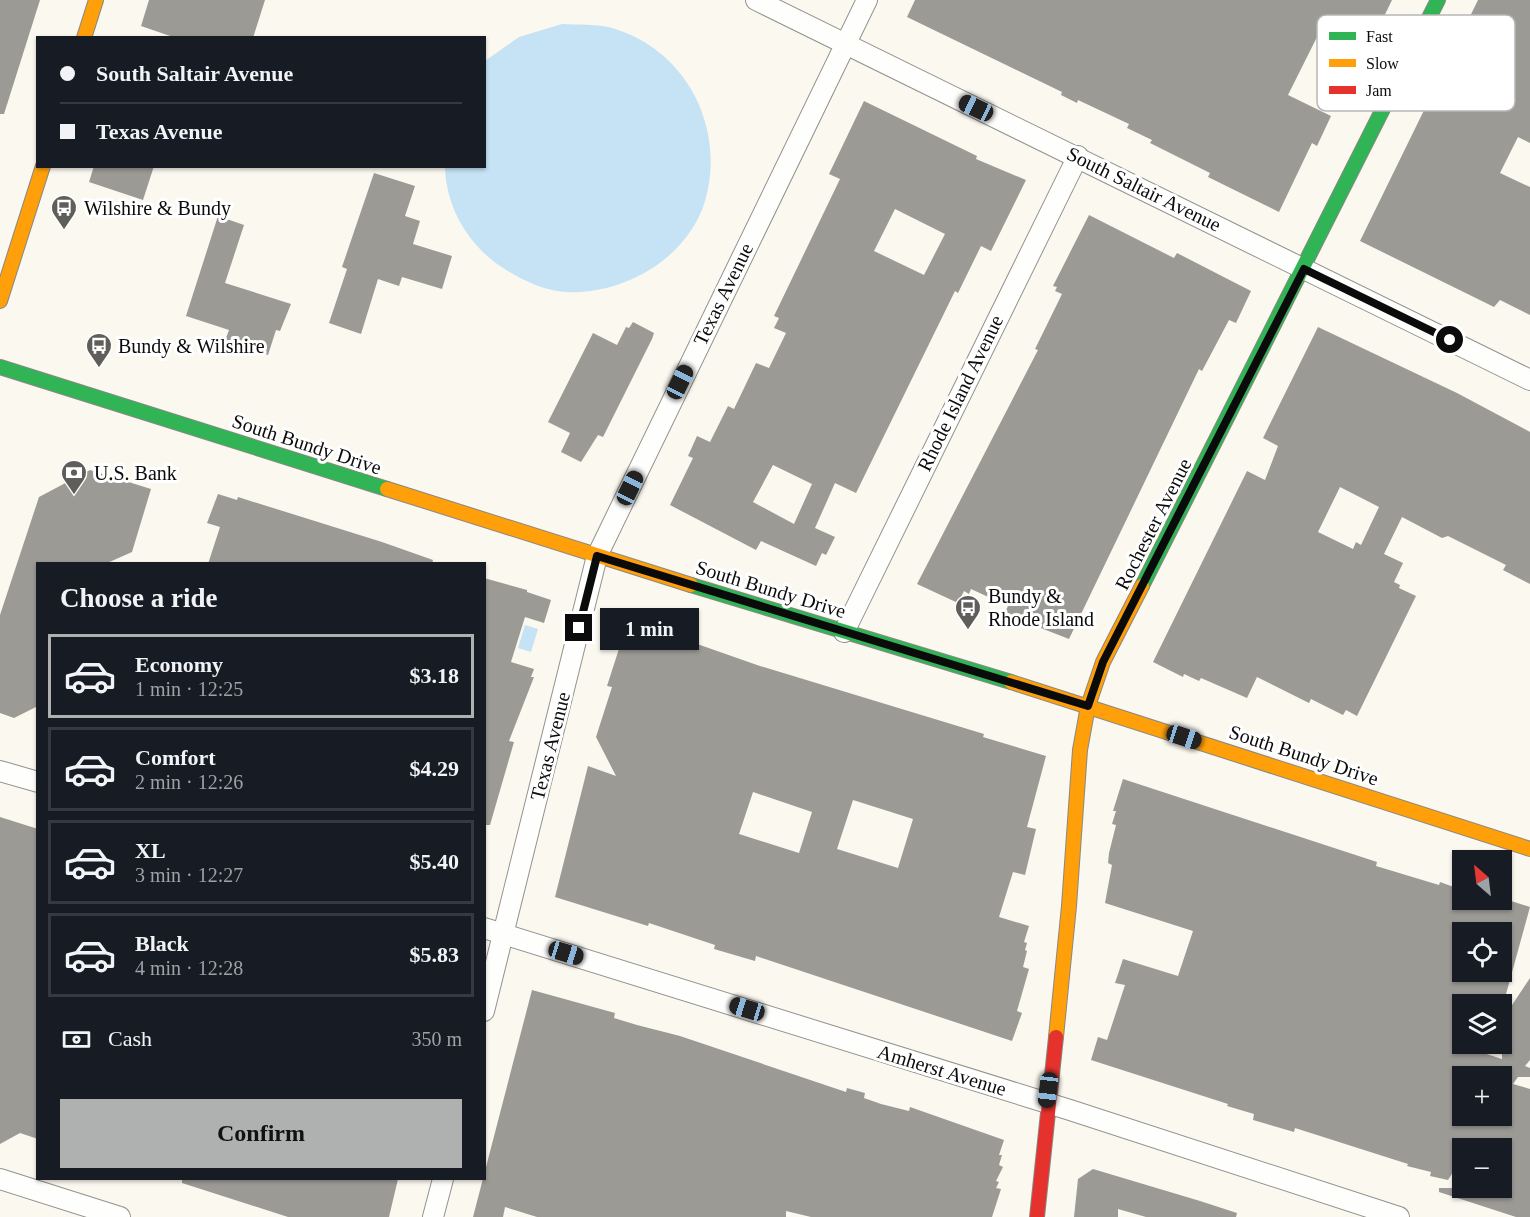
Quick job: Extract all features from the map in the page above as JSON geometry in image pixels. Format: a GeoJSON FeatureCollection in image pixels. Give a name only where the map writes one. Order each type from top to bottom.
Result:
{"type":"FeatureCollection","features":[{"type":"Feature","properties":{"kind":"main road"},"geometry":{"type":"LineString","coordinates":[[85,36],[96,0]]}},
{"type":"Feature","properties":{"kind":"main road","name":"Rochester Avenue"},"geometry":{"type":"LineString","coordinates":[[1431,15],[1438,0]]}},
{"type":"Feature","properties":{"kind":"main road","name":"Rochester Avenue"},"geometry":{"type":"LineString","coordinates":[[1037,1217],[1069,906],[1080,750],[1088,706],[1103,662],[1383,111]]}},
{"type":"Feature","properties":{"kind":"main road"},"geometry":{"type":"LineString","coordinates":[[0,301],[42,168]]}},
{"type":"Feature","properties":{"kind":"main road","name":"South Bundy Drive"},"geometry":{"type":"LineString","coordinates":[[0,367],[597,556],[1088,706],[1530,849]]}},
{"type":"Feature","properties":{"kind":"street","name":"South Saltair Avenue"},"geometry":{"type":"LineString","coordinates":[[756,0],[844,45],[1078,156],[1530,380]]}},
{"type":"Feature","properties":{"kind":"street","name":"Texas Avenue"},"geometry":{"type":"LineString","coordinates":[[486,995],[494,931],[597,556],[867,0]]}},
{"type":"Feature","properties":{"kind":"street","name":"Rhode Island Avenue"},"geometry":{"type":"LineString","coordinates":[[844,632],[1078,156]]}},
{"type":"Feature","properties":{"kind":"street"},"geometry":{"type":"LineString","coordinates":[[0,771],[36,781]]}},
{"type":"Feature","properties":{"kind":"street","name":"Amherst Avenue"},"geometry":{"type":"LineString","coordinates":[[494,931],[1047,1103],[1399,1217]]}},
{"type":"Feature","properties":{"kind":"street"},"geometry":{"type":"LineString","coordinates":[[0,1179],[120,1217]]}},
{"type":"Feature","properties":{"kind":"street"},"geometry":{"type":"LineString","coordinates":[[433,1217],[443,1180]]}},
{"type":"Feature","properties":{"kind":"water"},"geometry":{"type":"Polygon","coordinates":[[[562,24],[608,27],[635,37],[658,52],[678,71],[693,93],[704,118],[710,145],[710,173],[705,201],[697,221],[684,240],[669,256],[631,280],[610,287],[566,292],[533,284],[503,268],[480,249],[462,225],[455,211],[446,182],[445,168],[486,168],[486,60],[519,37],[562,24]]]}},
{"type":"Feature","properties":{"kind":"water"},"geometry":{"type":"Polygon","coordinates":[[[525,625],[538,629],[531,652],[518,648],[525,625]]]}},
{"type":"Feature","properties":{"kind":"building"},"geometry":{"type":"Polygon","coordinates":[[[0,0],[40,0],[4,114],[0,114],[0,0]]]}},
{"type":"Feature","properties":{"kind":"building"},"geometry":{"type":"Polygon","coordinates":[[[149,0],[265,0],[254,36],[170,36],[141,26],[149,0]]]}},
{"type":"Feature","properties":{"kind":"building"},"geometry":{"type":"Polygon","coordinates":[[[915,0],[1392,0],[1385,15],[1317,15],[1317,37],[1288,95],[1331,116],[1317,146],[1312,143],[1279,212],[1208,177],[1210,173],[1150,143],[1152,140],[1127,128],[1129,124],[1078,100],[1077,103],[1061,95],[1062,92],[907,17],[915,0]]]}},
{"type":"Feature","properties":{"kind":"building"},"geometry":{"type":"Polygon","coordinates":[[[1478,0],[1530,0],[1530,143],[1518,137],[1500,173],[1530,187],[1530,315],[1500,300],[1494,307],[1360,241],[1424,111],[1515,111],[1515,15],[1471,15],[1478,0]]]}},
{"type":"Feature","properties":{"kind":"building"},"geometry":{"type":"Polygon","coordinates":[[[864,101],[977,156],[976,159],[1026,180],[991,251],[981,246],[958,293],[955,291],[856,493],[835,483],[815,528],[835,537],[826,555],[822,553],[816,566],[761,541],[756,550],[670,505],[693,458],[688,456],[697,436],[710,442],[728,406],[734,409],[756,363],[769,368],[786,333],[774,328],[779,318],[774,316],[840,179],[829,174],[864,101]],[[895,209],[874,251],[924,275],[945,234],[895,209]],[[773,465],[753,502],[794,524],[812,484],[773,465]]]}},
{"type":"Feature","properties":{"kind":"building"},"geometry":{"type":"Polygon","coordinates":[[[93,168],[153,168],[143,200],[89,182],[93,168]]]}},
{"type":"Feature","properties":{"kind":"building"},"geometry":{"type":"Polygon","coordinates":[[[374,173],[415,186],[405,216],[420,221],[413,244],[452,256],[442,289],[402,277],[399,286],[378,279],[361,334],[329,323],[347,269],[342,267],[374,173]]]}},
{"type":"Feature","properties":{"kind":"building"},"geometry":{"type":"Polygon","coordinates":[[[1089,215],[1174,258],[1177,253],[1251,291],[1236,323],[1229,320],[1202,371],[1199,369],[1069,639],[1028,623],[1026,628],[1003,616],[1008,606],[971,589],[969,594],[964,591],[958,603],[917,584],[1038,350],[1035,349],[1062,294],[1055,291],[1057,287],[1053,286],[1089,215]]]}},
{"type":"Feature","properties":{"kind":"building"},"geometry":{"type":"Polygon","coordinates":[[[218,216],[244,225],[225,283],[291,304],[280,331],[276,330],[268,355],[225,341],[229,330],[186,316],[218,216]]]}},
{"type":"Feature","properties":{"kind":"building"},"geometry":{"type":"Polygon","coordinates":[[[633,322],[654,333],[652,339],[603,437],[598,435],[581,462],[561,452],[570,433],[548,422],[593,333],[617,345],[626,327],[629,328],[633,322]]]}},
{"type":"Feature","properties":{"kind":"building"},"geometry":{"type":"Polygon","coordinates":[[[1318,327],[1457,393],[1530,432],[1530,584],[1503,570],[1506,565],[1448,536],[1442,538],[1402,517],[1384,554],[1403,563],[1394,582],[1400,585],[1399,588],[1416,596],[1357,716],[1346,710],[1343,715],[1311,699],[1309,703],[1257,677],[1247,698],[1201,678],[1199,681],[1184,674],[1183,677],[1153,662],[1247,471],[1265,480],[1278,446],[1263,438],[1318,327]],[[1340,487],[1318,532],[1353,549],[1356,542],[1361,545],[1379,507],[1340,487]]]}},
{"type":"Feature","properties":{"kind":"building"},"geometry":{"type":"Polygon","coordinates":[[[90,470],[151,489],[132,552],[110,562],[36,562],[36,707],[14,718],[0,713],[0,615],[39,497],[90,470]]]}},
{"type":"Feature","properties":{"kind":"building"},"geometry":{"type":"Polygon","coordinates":[[[218,494],[237,500],[238,497],[433,560],[432,562],[209,562],[220,527],[207,523],[218,494]]]}},
{"type":"Feature","properties":{"kind":"building"},"geometry":{"type":"Polygon","coordinates":[[[486,579],[527,590],[527,592],[551,600],[544,623],[525,617],[511,662],[534,669],[531,677],[534,677],[509,741],[514,742],[490,825],[486,825],[486,579]]]}},
{"type":"Feature","properties":{"kind":"building"},"geometry":{"type":"Polygon","coordinates":[[[627,624],[683,639],[757,665],[984,734],[983,737],[1046,756],[1027,827],[1036,829],[1025,875],[1013,872],[999,917],[1029,926],[1024,942],[1027,943],[1025,950],[1027,951],[1023,967],[1029,969],[1017,1011],[1022,1013],[1012,1041],[756,956],[755,961],[714,949],[715,945],[649,923],[648,926],[555,897],[588,766],[616,776],[596,737],[612,687],[607,686],[627,624]],[[753,792],[739,834],[799,853],[812,812],[753,792]],[[853,800],[837,849],[898,868],[913,819],[853,800]]]}},
{"type":"Feature","properties":{"kind":"building"},"geometry":{"type":"Polygon","coordinates":[[[1123,779],[1377,862],[1376,866],[1439,885],[1440,882],[1452,886],[1452,910],[1512,910],[1512,901],[1530,907],[1512,972],[1512,922],[1452,922],[1452,982],[1509,982],[1506,994],[1452,994],[1452,1054],[1487,1054],[1502,1059],[1502,1054],[1512,1054],[1512,1005],[1530,978],[1530,1060],[1525,1066],[1530,1068],[1530,1077],[1518,1077],[1513,1084],[1530,1089],[1530,1217],[1516,1217],[1457,1198],[1512,1198],[1512,1138],[1452,1138],[1452,1174],[1448,1180],[1430,1176],[1431,1172],[1407,1166],[1408,1164],[1295,1128],[1294,1132],[1253,1120],[1254,1114],[1227,1106],[1228,1104],[1091,1060],[1098,1037],[1107,1040],[1125,985],[1115,983],[1123,959],[1178,976],[1193,931],[1105,903],[1112,865],[1108,863],[1116,825],[1112,824],[1116,811],[1113,811],[1123,779]]]}},
{"type":"Feature","properties":{"kind":"building"},"geometry":{"type":"Polygon","coordinates":[[[0,817],[36,828],[36,1138],[20,1133],[0,1144],[0,817]]]}},
{"type":"Feature","properties":{"kind":"building"},"geometry":{"type":"Polygon","coordinates":[[[532,990],[615,1013],[614,1018],[680,1036],[846,1092],[847,1088],[865,1093],[864,1098],[881,1104],[909,1111],[910,1107],[1004,1140],[999,1155],[1002,1155],[999,1165],[1003,1167],[996,1181],[999,1182],[996,1188],[1001,1189],[992,1217],[811,1217],[786,1211],[786,1217],[537,1217],[505,1207],[503,1217],[473,1217],[483,1180],[486,1180],[486,1167],[532,990]]]}},
{"type":"Feature","properties":{"kind":"building"},"geometry":{"type":"Polygon","coordinates":[[[1093,1169],[1237,1213],[1236,1217],[1146,1217],[1118,1209],[1118,1217],[1074,1217],[1078,1179],[1093,1169]]]}},
{"type":"Feature","properties":{"kind":"building"},"geometry":{"type":"Polygon","coordinates":[[[182,1180],[398,1180],[389,1217],[288,1217],[182,1183],[182,1180]]]}},
{"type":"Feature","properties":{"kind":"building"},"geometry":{"type":"Polygon","coordinates":[[[1439,1188],[1452,1188],[1452,1196],[1439,1192],[1439,1188]]]}},
{"type":"Feature","properties":{"kind":"traffic: fast"},"geometry":{"type":"LineString","coordinates":[[1430,15],[1438,0]]}},
{"type":"Feature","properties":{"kind":"traffic: fast"},"geometry":{"type":"LineString","coordinates":[[1142,586],[1382,111]]}},
{"type":"Feature","properties":{"kind":"traffic: fast"},"geometry":{"type":"LineString","coordinates":[[0,367],[387,489]]}},
{"type":"Feature","properties":{"kind":"traffic: fast"},"geometry":{"type":"LineString","coordinates":[[691,585],[1011,682]]}},
{"type":"Feature","properties":{"kind":"traffic: slow"},"geometry":{"type":"LineString","coordinates":[[85,36],[96,0]]}},
{"type":"Feature","properties":{"kind":"traffic: slow"},"geometry":{"type":"LineString","coordinates":[[0,301],[42,168]]}},
{"type":"Feature","properties":{"kind":"traffic: slow"},"geometry":{"type":"LineString","coordinates":[[387,489],[691,585]]}},
{"type":"Feature","properties":{"kind":"traffic: slow"},"geometry":{"type":"LineString","coordinates":[[1056,1037],[1069,906],[1080,750],[1088,706],[1103,662],[1142,586]]}},
{"type":"Feature","properties":{"kind":"traffic: slow"},"geometry":{"type":"LineString","coordinates":[[1011,682],[1530,849]]}},
{"type":"Feature","properties":{"kind":"traffic: jam"},"geometry":{"type":"LineString","coordinates":[[1037,1217],[1056,1037]]}},
{"type":"Feature","properties":{"kind":"place","name":"Wilshire & Bundy"},"geometry":{"type":"Point","coordinates":[64,231]}},
{"type":"Feature","properties":{"kind":"place","name":"Bundy & Wilshire"},"geometry":{"type":"Point","coordinates":[99,369]}},
{"type":"Feature","properties":{"kind":"place","name":"U.S. Bank"},"geometry":{"type":"Point","coordinates":[74,496]}},
{"type":"Feature","properties":{"kind":"place","name":"Bundy & Rhode Island"},"geometry":{"type":"Point","coordinates":[968,631]}},
{"type":"Feature","properties":{"kind":"route"},"geometry":{"type":"LineString","coordinates":[[579,628],[597,556],[1088,706],[1103,662],[1304,269],[1450,340]]}}]}
